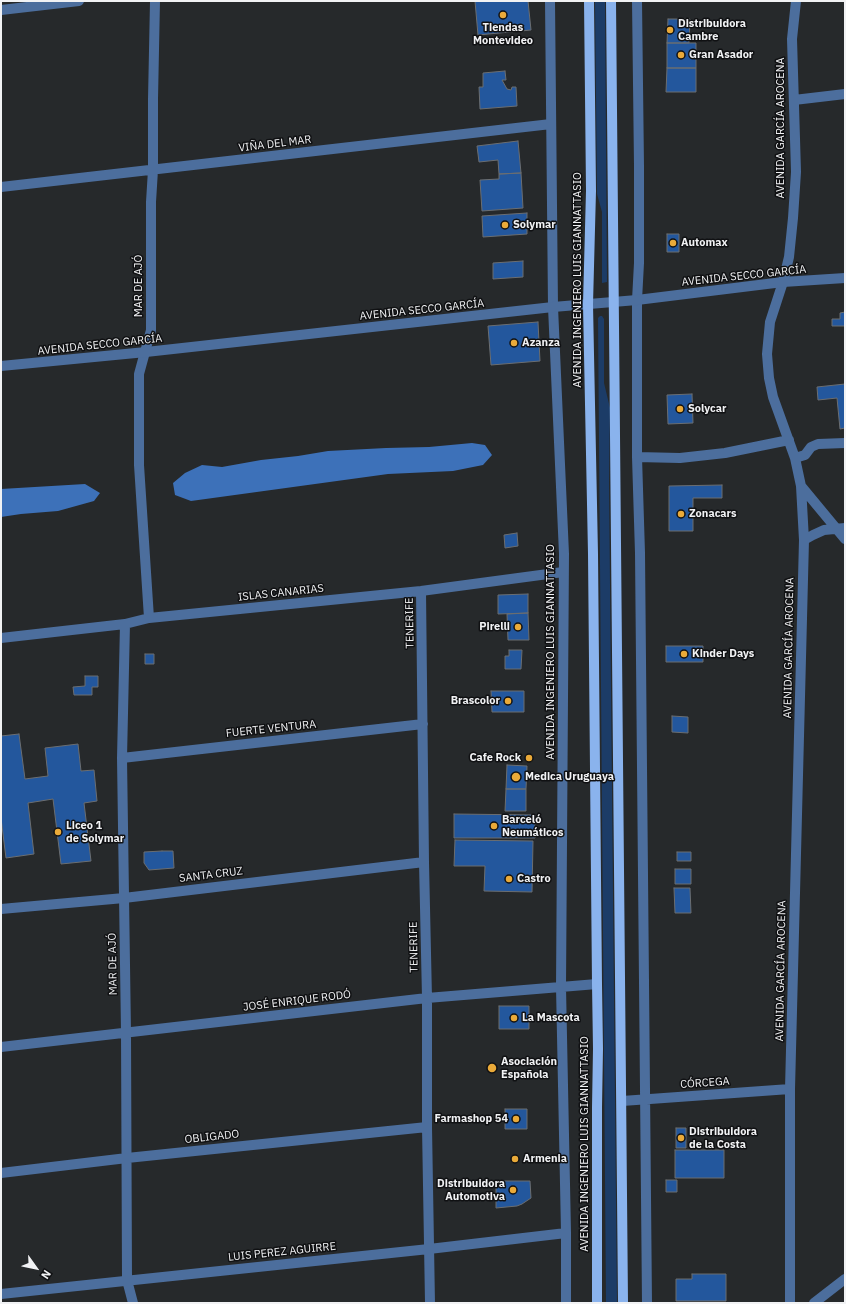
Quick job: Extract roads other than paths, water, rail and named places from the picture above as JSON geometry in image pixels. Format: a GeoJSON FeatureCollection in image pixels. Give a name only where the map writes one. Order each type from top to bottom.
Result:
{"type":"FeatureCollection","features":[{"type":"Feature","properties":{"kind":"main road","name":"AVENIDA INGENIERO LUIS GIANNATTASIO"},"geometry":{"type":"LineString","coordinates":[[589,1],[591,191],[588,304],[593,554],[596,984],[598,1048],[597,1303]]}},
{"type":"Feature","properties":{"kind":"main road"},"geometry":{"type":"LineString","coordinates":[[611,1],[616,407],[623,1303]]}},
{"type":"Feature","properties":{"kind":"street"},"geometry":{"type":"LineString","coordinates":[[1,10],[79,1]]}},
{"type":"Feature","properties":{"kind":"street","name":"MAR DE AJÓ"},"geometry":{"type":"LineString","coordinates":[[149,618],[139,465],[139,374],[151,330],[151,202],[153,170],[155,1]]}},
{"type":"Feature","properties":{"kind":"street","name":"AVENIDA INGENIERO LUIS GIANNATTASIO"},"geometry":{"type":"LineString","coordinates":[[550,1],[553,307],[564,554],[561,987],[566,1303]]}},
{"type":"Feature","properties":{"kind":"street"},"geometry":{"type":"LineString","coordinates":[[637,1],[639,174],[637,457],[640,553],[647,1303]]}},
{"type":"Feature","properties":{"kind":"street","name":"AVENIDA GARCÍA AROCENA"},"geometry":{"type":"LineString","coordinates":[[790,1303],[790,1089],[804,540],[801,486],[795,458],[773,397],[769,378],[767,354],[770,322],[783,282],[789,257],[795,179],[792,40],[796,1]]}},
{"type":"Feature","properties":{"kind":"street"},"geometry":{"type":"LineString","coordinates":[[794,100],[845,94]]}},
{"type":"Feature","properties":{"kind":"street","name":"VIÑA DEL MAR"},"geometry":{"type":"LineString","coordinates":[[1,187],[551,124]]}},
{"type":"Feature","properties":{"kind":"street","name":"AVENIDA SECCO GARCÍA"},"geometry":{"type":"LineString","coordinates":[[1,366],[146,352],[553,307],[637,300],[783,282],[845,278]]}},
{"type":"Feature","properties":{"kind":"street"},"geometry":{"type":"LineString","coordinates":[[637,457],[680,458],[725,453],[789,440]]}},
{"type":"Feature","properties":{"kind":"street"},"geometry":{"type":"LineString","coordinates":[[795,458],[806,455],[811,447],[818,444],[845,443]]}},
{"type":"Feature","properties":{"kind":"street"},"geometry":{"type":"LineString","coordinates":[[801,486],[840,528],[845,539]]}},
{"type":"Feature","properties":{"kind":"street"},"geometry":{"type":"LineString","coordinates":[[804,540],[813,534],[824,530],[840,528]]}},
{"type":"Feature","properties":{"kind":"street","name":"ISLAS CANARIAS"},"geometry":{"type":"LineString","coordinates":[[1,638],[125,624],[149,618],[421,591],[563,572]]}},
{"type":"Feature","properties":{"kind":"street","name":"TENERIFE"},"geometry":{"type":"LineString","coordinates":[[421,591],[427,998],[426,1127],[430,1303]]}},
{"type":"Feature","properties":{"kind":"street","name":"MAR DE AJÓ"},"geometry":{"type":"LineString","coordinates":[[125,624],[122,758],[126,1033],[127,1280],[133,1303]]}},
{"type":"Feature","properties":{"kind":"street","name":"FUERTE VENTURA"},"geometry":{"type":"LineString","coordinates":[[122,758],[423,724]]}},
{"type":"Feature","properties":{"kind":"street","name":"SANTA CRUZ"},"geometry":{"type":"LineString","coordinates":[[1,909],[124,898],[424,862]]}},
{"type":"Feature","properties":{"kind":"street","name":"JOSÉ ENRIQUE RODÓ"},"geometry":{"type":"LineString","coordinates":[[1,1047],[427,998],[596,984]]}},
{"type":"Feature","properties":{"kind":"street","name":"CÓRCEGA"},"geometry":{"type":"LineString","coordinates":[[622,1101],[790,1089]]}},
{"type":"Feature","properties":{"kind":"street","name":"OBLIGADO"},"geometry":{"type":"LineString","coordinates":[[1,1173],[127,1158],[426,1127]]}},
{"type":"Feature","properties":{"kind":"street","name":"LUIS PEREZ AGUIRRE"},"geometry":{"type":"LineString","coordinates":[[1,1294],[429,1249],[566,1233]]}},
{"type":"Feature","properties":{"kind":"street"},"geometry":{"type":"LineString","coordinates":[[814,1303],[845,1279]]}},
{"type":"Feature","properties":{"kind":"place","name":"Tiendas Montevideo"},"geometry":{"type":"Point","coordinates":[503,15]}},
{"type":"Feature","properties":{"kind":"place","name":"Distribuidora Cambre"},"geometry":{"type":"Point","coordinates":[670,30]}},
{"type":"Feature","properties":{"kind":"place","name":"Gran Asador"},"geometry":{"type":"Point","coordinates":[681,55]}},
{"type":"Feature","properties":{"kind":"place","name":"Solymar"},"geometry":{"type":"Point","coordinates":[505,225]}},
{"type":"Feature","properties":{"kind":"place","name":"Automax"},"geometry":{"type":"Point","coordinates":[673,243]}},
{"type":"Feature","properties":{"kind":"place","name":"Azanza"},"geometry":{"type":"Point","coordinates":[514,343]}},
{"type":"Feature","properties":{"kind":"place","name":"Solycar"},"geometry":{"type":"Point","coordinates":[680,409]}},
{"type":"Feature","properties":{"kind":"place","name":"Zonacars"},"geometry":{"type":"Point","coordinates":[681,514]}},
{"type":"Feature","properties":{"kind":"place","name":"Pirelli"},"geometry":{"type":"Point","coordinates":[518,627]}},
{"type":"Feature","properties":{"kind":"place","name":"Kinder Days"},"geometry":{"type":"Point","coordinates":[684,654]}},
{"type":"Feature","properties":{"kind":"place","name":"Brascolor"},"geometry":{"type":"Point","coordinates":[508,701]}},
{"type":"Feature","properties":{"kind":"place","name":"Cafe Rock"},"geometry":{"type":"Point","coordinates":[529,758]}},
{"type":"Feature","properties":{"kind":"place","name":"Medica Uruguaya"},"geometry":{"type":"Point","coordinates":[516,777]}},
{"type":"Feature","properties":{"kind":"place","name":"Barceló Neumáticos"},"geometry":{"type":"Point","coordinates":[494,826]}},
{"type":"Feature","properties":{"kind":"place","name":"Liceo 1 de Solymar"},"geometry":{"type":"Point","coordinates":[58,832]}},
{"type":"Feature","properties":{"kind":"place","name":"Castro"},"geometry":{"type":"Point","coordinates":[509,879]}},
{"type":"Feature","properties":{"kind":"place","name":"La Mascota"},"geometry":{"type":"Point","coordinates":[514,1018]}},
{"type":"Feature","properties":{"kind":"place","name":"Asociación Española"},"geometry":{"type":"Point","coordinates":[492,1068]}},
{"type":"Feature","properties":{"kind":"place","name":"Farmashop 54"},"geometry":{"type":"Point","coordinates":[516,1119]}},
{"type":"Feature","properties":{"kind":"place","name":"Distribuidora de la Costa"},"geometry":{"type":"Point","coordinates":[681,1138]}},
{"type":"Feature","properties":{"kind":"place","name":"Armenia"},"geometry":{"type":"Point","coordinates":[515,1159]}},
{"type":"Feature","properties":{"kind":"place","name":"Distribuidora Automotiva"},"geometry":{"type":"Point","coordinates":[513,1190]}}]}
